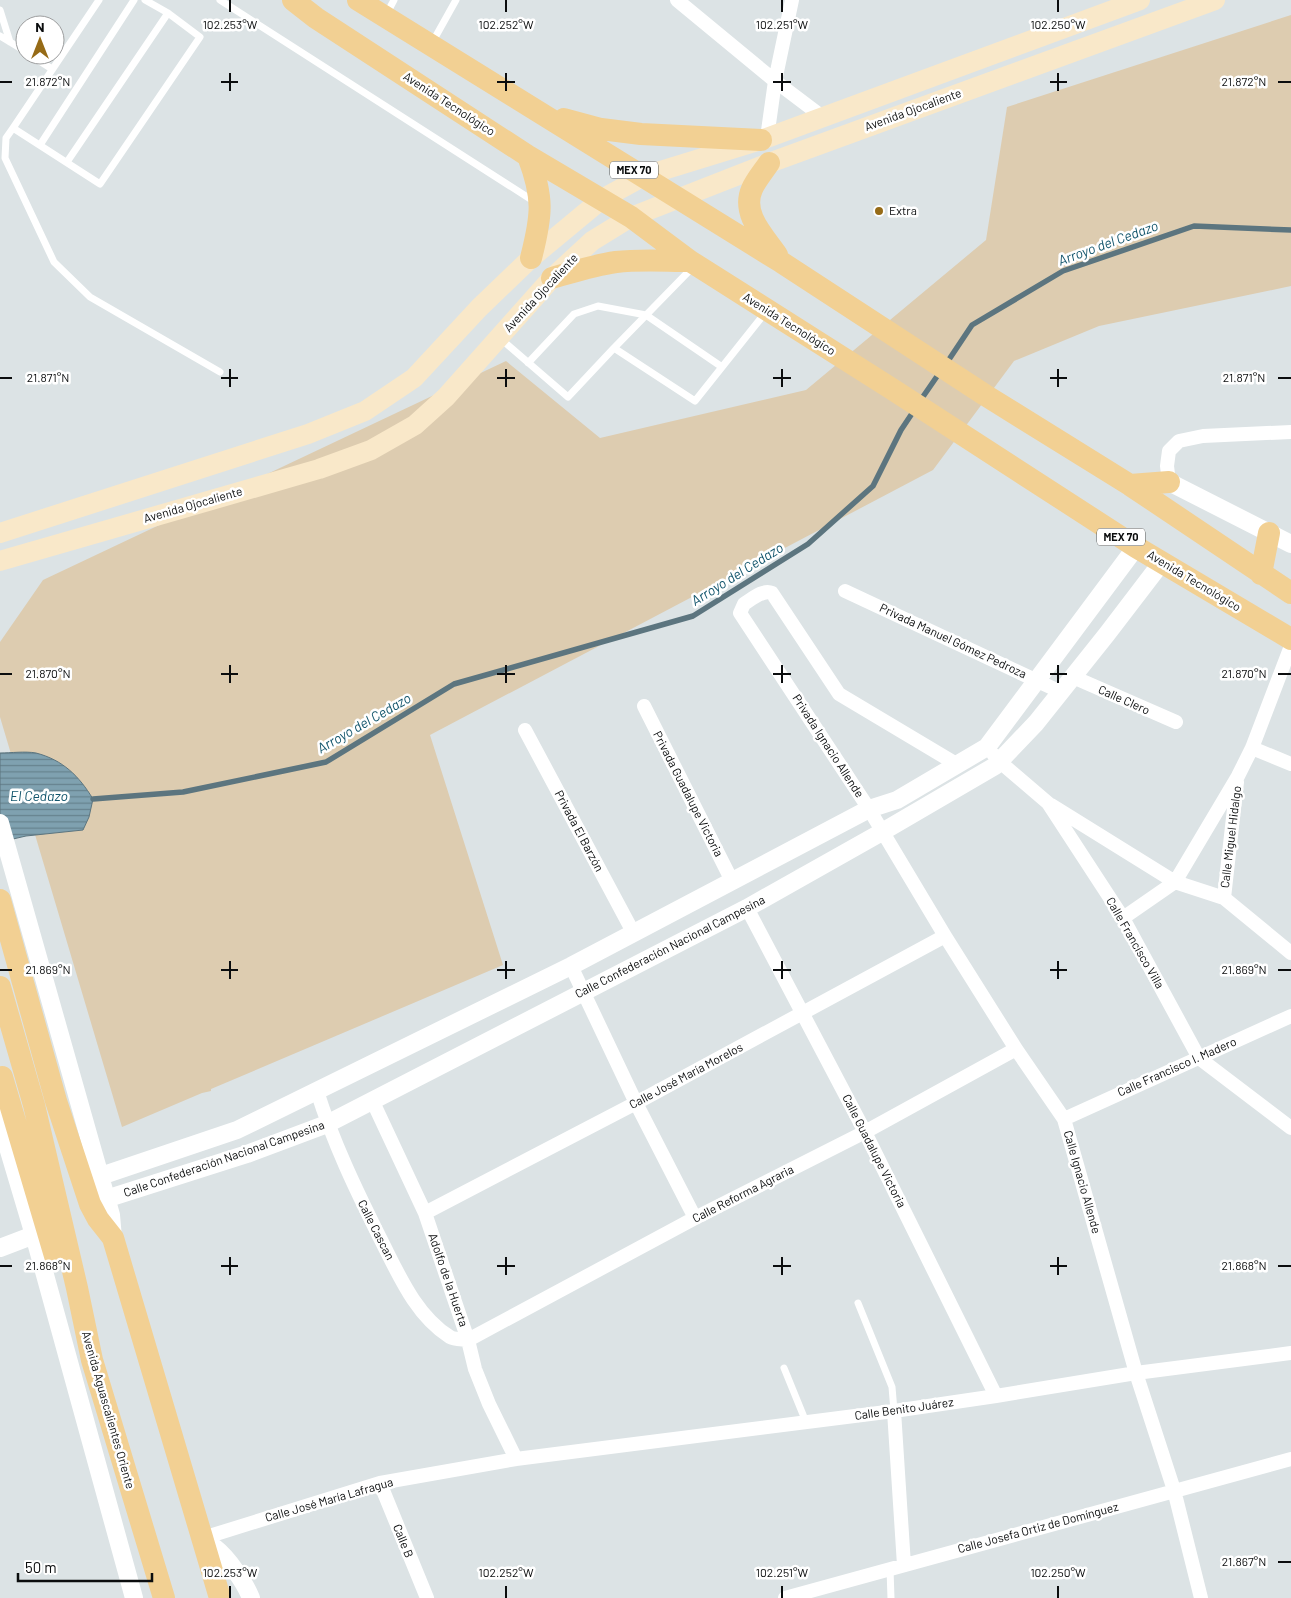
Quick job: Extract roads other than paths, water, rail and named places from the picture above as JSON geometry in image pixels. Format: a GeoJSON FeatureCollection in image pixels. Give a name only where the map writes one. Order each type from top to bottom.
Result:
{"type":"FeatureCollection","features":[{"type":"Feature","properties":{"kind":"main road","name":"Avenida Tecnológico"},"geometry":{"type":"LineString","coordinates":[[293,0],[316,18],[528,156],[631,217],[693,263],[1136,547],[1291,639]]}},
{"type":"Feature","properties":{"kind":"main road","name":"MEX 70"},"geometry":{"type":"LineString","coordinates":[[358,0],[390,9],[430,45],[644,176],[781,262],[985,395],[1130,484],[1291,593]]}},
{"type":"Feature","properties":{"kind":"main road","name":"Avenida Ojocaliente"},"geometry":{"type":"LineString","coordinates":[[4,531],[308,434],[365,411],[414,378],[479,308],[531,258],[602,199],[644,176],[764,139],[824,118],[1140,0]]}},
{"type":"Feature","properties":{"kind":"main road","name":"Avenida Ojocaliente"},"geometry":{"type":"LineString","coordinates":[[0,561],[319,469],[371,450],[415,425],[446,397],[552,278],[592,241],[631,217],[769,163],[1215,0]]}},
{"type":"Feature","properties":{"kind":"main road"},"geometry":{"type":"LineString","coordinates":[[536,111],[601,129],[675,136],[764,139]]}},
{"type":"Feature","properties":{"kind":"main road"},"geometry":{"type":"LineString","coordinates":[[528,156],[538,181],[540,206],[539,226],[531,258]]}},
{"type":"Feature","properties":{"kind":"main road"},"geometry":{"type":"LineString","coordinates":[[769,163],[752,190],[749,204],[751,218],[781,262]]}},
{"type":"Feature","properties":{"kind":"main road"},"geometry":{"type":"LineString","coordinates":[[552,278],[591,266],[616,262],[642,260],[693,263]]}},
{"type":"Feature","properties":{"kind":"main road"},"geometry":{"type":"LineString","coordinates":[[1130,484],[1169,482]]}},
{"type":"Feature","properties":{"kind":"main road"},"geometry":{"type":"LineString","coordinates":[[1261,574],[1270,533]]}},
{"type":"Feature","properties":{"kind":"main road"},"geometry":{"type":"LineString","coordinates":[[0,572],[29,552]]}},
{"type":"Feature","properties":{"kind":"main road"},"geometry":{"type":"LineString","coordinates":[[0,900],[56,1101],[92,1179],[98,1201],[98,1219],[113,1238],[220,1598]]}},
{"type":"Feature","properties":{"kind":"main road","name":"Avenida Aguascalientes Oriente"},"geometry":{"type":"LineString","coordinates":[[0,987],[34,1105],[92,1360],[164,1598]]}},
{"type":"Feature","properties":{"kind":"main road"},"geometry":{"type":"LineString","coordinates":[[1,1074],[65,1289],[92,1360]]}},
{"type":"Feature","properties":{"kind":"street"},"geometry":{"type":"LineString","coordinates":[[677,0],[824,118]]}},
{"type":"Feature","properties":{"kind":"street"},"geometry":{"type":"LineString","coordinates":[[764,139],[792,0]]}},
{"type":"Feature","properties":{"kind":"street"},"geometry":{"type":"LineString","coordinates":[[1291,432],[1203,436],[1179,441],[1169,451],[1167,466],[1169,482],[1291,544]]}},
{"type":"Feature","properties":{"kind":"street","name":"Calle Confederación Nacional Campesina"},"geometry":{"type":"LineString","coordinates":[[92,1179],[237,1130],[571,966],[869,809],[896,800],[958,765],[987,747],[1136,547]]}},
{"type":"Feature","properties":{"kind":"street","name":"Calle Confederación Nacional Campesina"},"geometry":{"type":"LineString","coordinates":[[98,1201],[247,1154],[328,1124],[747,908],[882,832],[1000,762],[1036,723],[1073,678],[1162,562]]}},
{"type":"Feature","properties":{"kind":"street","name":"Privada Manuel Gómez Pedroza"},"geometry":{"type":"LineString","coordinates":[[846,591],[1061,692]]}},
{"type":"Feature","properties":{"kind":"street","name":"Privada Ignacio Allende"},"geometry":{"type":"LineString","coordinates":[[869,809],[740,613],[744,604],[764,592],[772,594],[839,694],[958,765]]}},
{"type":"Feature","properties":{"kind":"street","name":"Calle Miguel Hidalgo"},"geometry":{"type":"LineString","coordinates":[[1291,646],[1252,748],[1238,776],[1175,882],[1224,898],[1291,953]]}},
{"type":"Feature","properties":{"kind":"street","name":"Calle Clero"},"geometry":{"type":"LineString","coordinates":[[1073,678],[1176,722]]}},
{"type":"Feature","properties":{"kind":"street","name":"Privada Guadalupe Victoria"},"geometry":{"type":"LineString","coordinates":[[644,706],[732,881]]}},
{"type":"Feature","properties":{"kind":"street","name":"Privada El Barzón"},"geometry":{"type":"LineString","coordinates":[[525,730],[633,932]]}},
{"type":"Feature","properties":{"kind":"street","name":"Calle Francisco Villa"},"geometry":{"type":"LineString","coordinates":[[987,747],[1000,762],[1048,803],[1123,918],[1199,1058],[1291,1128]]}},
{"type":"Feature","properties":{"kind":"street"},"geometry":{"type":"LineString","coordinates":[[1252,748],[1291,764]]}},
{"type":"Feature","properties":{"kind":"street","name":"Calle Miguel Hidalgo"},"geometry":{"type":"LineString","coordinates":[[1224,898],[1238,776]]}},
{"type":"Feature","properties":{"kind":"street"},"geometry":{"type":"LineString","coordinates":[[1048,803],[1175,882],[1123,918]]}},
{"type":"Feature","properties":{"kind":"street","name":"Calle Ignacio Allende"},"geometry":{"type":"LineString","coordinates":[[869,809],[945,936],[1016,1049],[1064,1119],[1136,1373],[1174,1490],[1201,1598]]}},
{"type":"Feature","properties":{"kind":"street"},"geometry":{"type":"LineString","coordinates":[[0,822],[92,1179]]}},
{"type":"Feature","properties":{"kind":"street","name":"Calle Guadalupe Victoria"},"geometry":{"type":"LineString","coordinates":[[747,908],[865,1132],[996,1396]]}},
{"type":"Feature","properties":{"kind":"street","name":"Calle José María Morelos"},"geometry":{"type":"LineString","coordinates":[[425,1214],[636,1103],[945,936]]}},
{"type":"Feature","properties":{"kind":"street"},"geometry":{"type":"LineString","coordinates":[[571,966],[636,1103],[695,1218]]}},
{"type":"Feature","properties":{"kind":"street","name":"Calle Francisco I. Madero"},"geometry":{"type":"LineString","coordinates":[[1064,1119],[1291,1016]]}},
{"type":"Feature","properties":{"kind":"street","name":"Calle Reforma Agraria"},"geometry":{"type":"LineString","coordinates":[[468,1340],[695,1218],[865,1132],[1016,1049]]}},
{"type":"Feature","properties":{"kind":"street","name":"Avenida Aguascalientes Oriente"},"geometry":{"type":"LineString","coordinates":[[1,1074],[0,1106],[4,1134],[34,1235],[134,1598]]}},
{"type":"Feature","properties":{"kind":"street","name":"Calle Cascan"},"geometry":{"type":"LineString","coordinates":[[317,1091],[350,1178],[408,1293],[430,1321],[451,1338],[468,1340]]}},
{"type":"Feature","properties":{"kind":"street","name":"Adolfo de la Huerta"},"geometry":{"type":"LineString","coordinates":[[372,1102],[425,1214],[468,1340],[475,1369],[516,1459]]}},
{"type":"Feature","properties":{"kind":"street"},"geometry":{"type":"LineString","coordinates":[[0,1248],[34,1235]]}},
{"type":"Feature","properties":{"kind":"street","name":"Calle Benito Juárez"},"geometry":{"type":"LineString","coordinates":[[516,1459],[894,1410],[996,1396],[1136,1373],[1291,1353]]}},
{"type":"Feature","properties":{"kind":"street"},"geometry":{"type":"LineString","coordinates":[[894,1410],[904,1565]]}},
{"type":"Feature","properties":{"kind":"street","name":"Calle José María Lafragua"},"geometry":{"type":"LineString","coordinates":[[203,1540],[380,1483],[516,1459]]}},
{"type":"Feature","properties":{"kind":"street","name":"Calle Josefa Ortiz de Domínguez"},"geometry":{"type":"LineString","coordinates":[[785,1598],[1291,1459]]}},
{"type":"Feature","properties":{"kind":"street","name":"Calle B"},"geometry":{"type":"LineString","coordinates":[[380,1483],[427,1598]]}},
{"type":"Feature","properties":{"kind":"street"},"geometry":{"type":"LineString","coordinates":[[203,1540],[215,1548],[228,1563],[251,1598]]}},
{"type":"Feature","properties":{"kind":"lane"},"geometry":{"type":"LineString","coordinates":[[99,0],[6,138],[4,158],[54,262],[90,297],[220,372]]}},
{"type":"Feature","properties":{"kind":"lane"},"geometry":{"type":"LineString","coordinates":[[40,145],[134,0]]}},
{"type":"Feature","properties":{"kind":"lane"},"geometry":{"type":"LineString","coordinates":[[13,128],[100,184],[200,37],[168,13],[145,0]]}},
{"type":"Feature","properties":{"kind":"lane"},"geometry":{"type":"LineString","coordinates":[[220,0],[540,206]]}},
{"type":"Feature","properties":{"kind":"lane"},"geometry":{"type":"LineString","coordinates":[[430,45],[456,0]]}},
{"type":"Feature","properties":{"kind":"lane"},"geometry":{"type":"LineString","coordinates":[[0,10],[10,42]]}},
{"type":"Feature","properties":{"kind":"lane"},"geometry":{"type":"LineString","coordinates":[[67,162],[168,13]]}},
{"type":"Feature","properties":{"kind":"lane"},"geometry":{"type":"LineString","coordinates":[[0,36],[15,45]]}},
{"type":"Feature","properties":{"kind":"lane"},"geometry":{"type":"LineString","coordinates":[[46,65],[52,69]]}},
{"type":"Feature","properties":{"kind":"lane"},"geometry":{"type":"LineString","coordinates":[[499,338],[568,397],[693,263]]}},
{"type":"Feature","properties":{"kind":"lane"},"geometry":{"type":"LineString","coordinates":[[528,363],[574,314],[598,306],[646,315],[722,367]]}},
{"type":"Feature","properties":{"kind":"lane"},"geometry":{"type":"LineString","coordinates":[[614,348],[695,401],[768,310]]}},
{"type":"Feature","properties":{"kind":"lane"},"geometry":{"type":"LineString","coordinates":[[858,1302],[892,1388],[894,1410]]}},
{"type":"Feature","properties":{"kind":"lane"},"geometry":{"type":"LineString","coordinates":[[784,1368],[806,1422]]}},
{"type":"Feature","properties":{"kind":"lane"},"geometry":{"type":"LineString","coordinates":[[890,1570],[891,1598]]}},
{"type":"Feature","properties":{"kind":"water","name":"El Cedazo"},"geometry":{"type":"Polygon","coordinates":[[[23,752],[46,756],[76,776],[93,799],[89,817],[83,830],[26,836],[0,842],[0,753],[23,752]]]}},
{"type":"Feature","properties":{"kind":"waterway","name":"Arroyo del Cedazo"},"geometry":{"type":"LineString","coordinates":[[946,364],[972,325],[1063,271],[1194,226],[1291,230]]}},
{"type":"Feature","properties":{"kind":"waterway","name":"Arroyo del Cedazo"},"geometry":{"type":"LineString","coordinates":[[920,401],[940,372]]}},
{"type":"Feature","properties":{"kind":"waterway","name":"Arroyo del Cedazo"},"geometry":{"type":"LineString","coordinates":[[93,799],[183,792],[326,762],[454,684],[693,616],[808,544],[873,486],[901,430],[915,409]]}},
{"type":"Feature","properties":{"kind":"place","name":"Extra"},"geometry":{"type":"Point","coordinates":[879,211]}}]}
